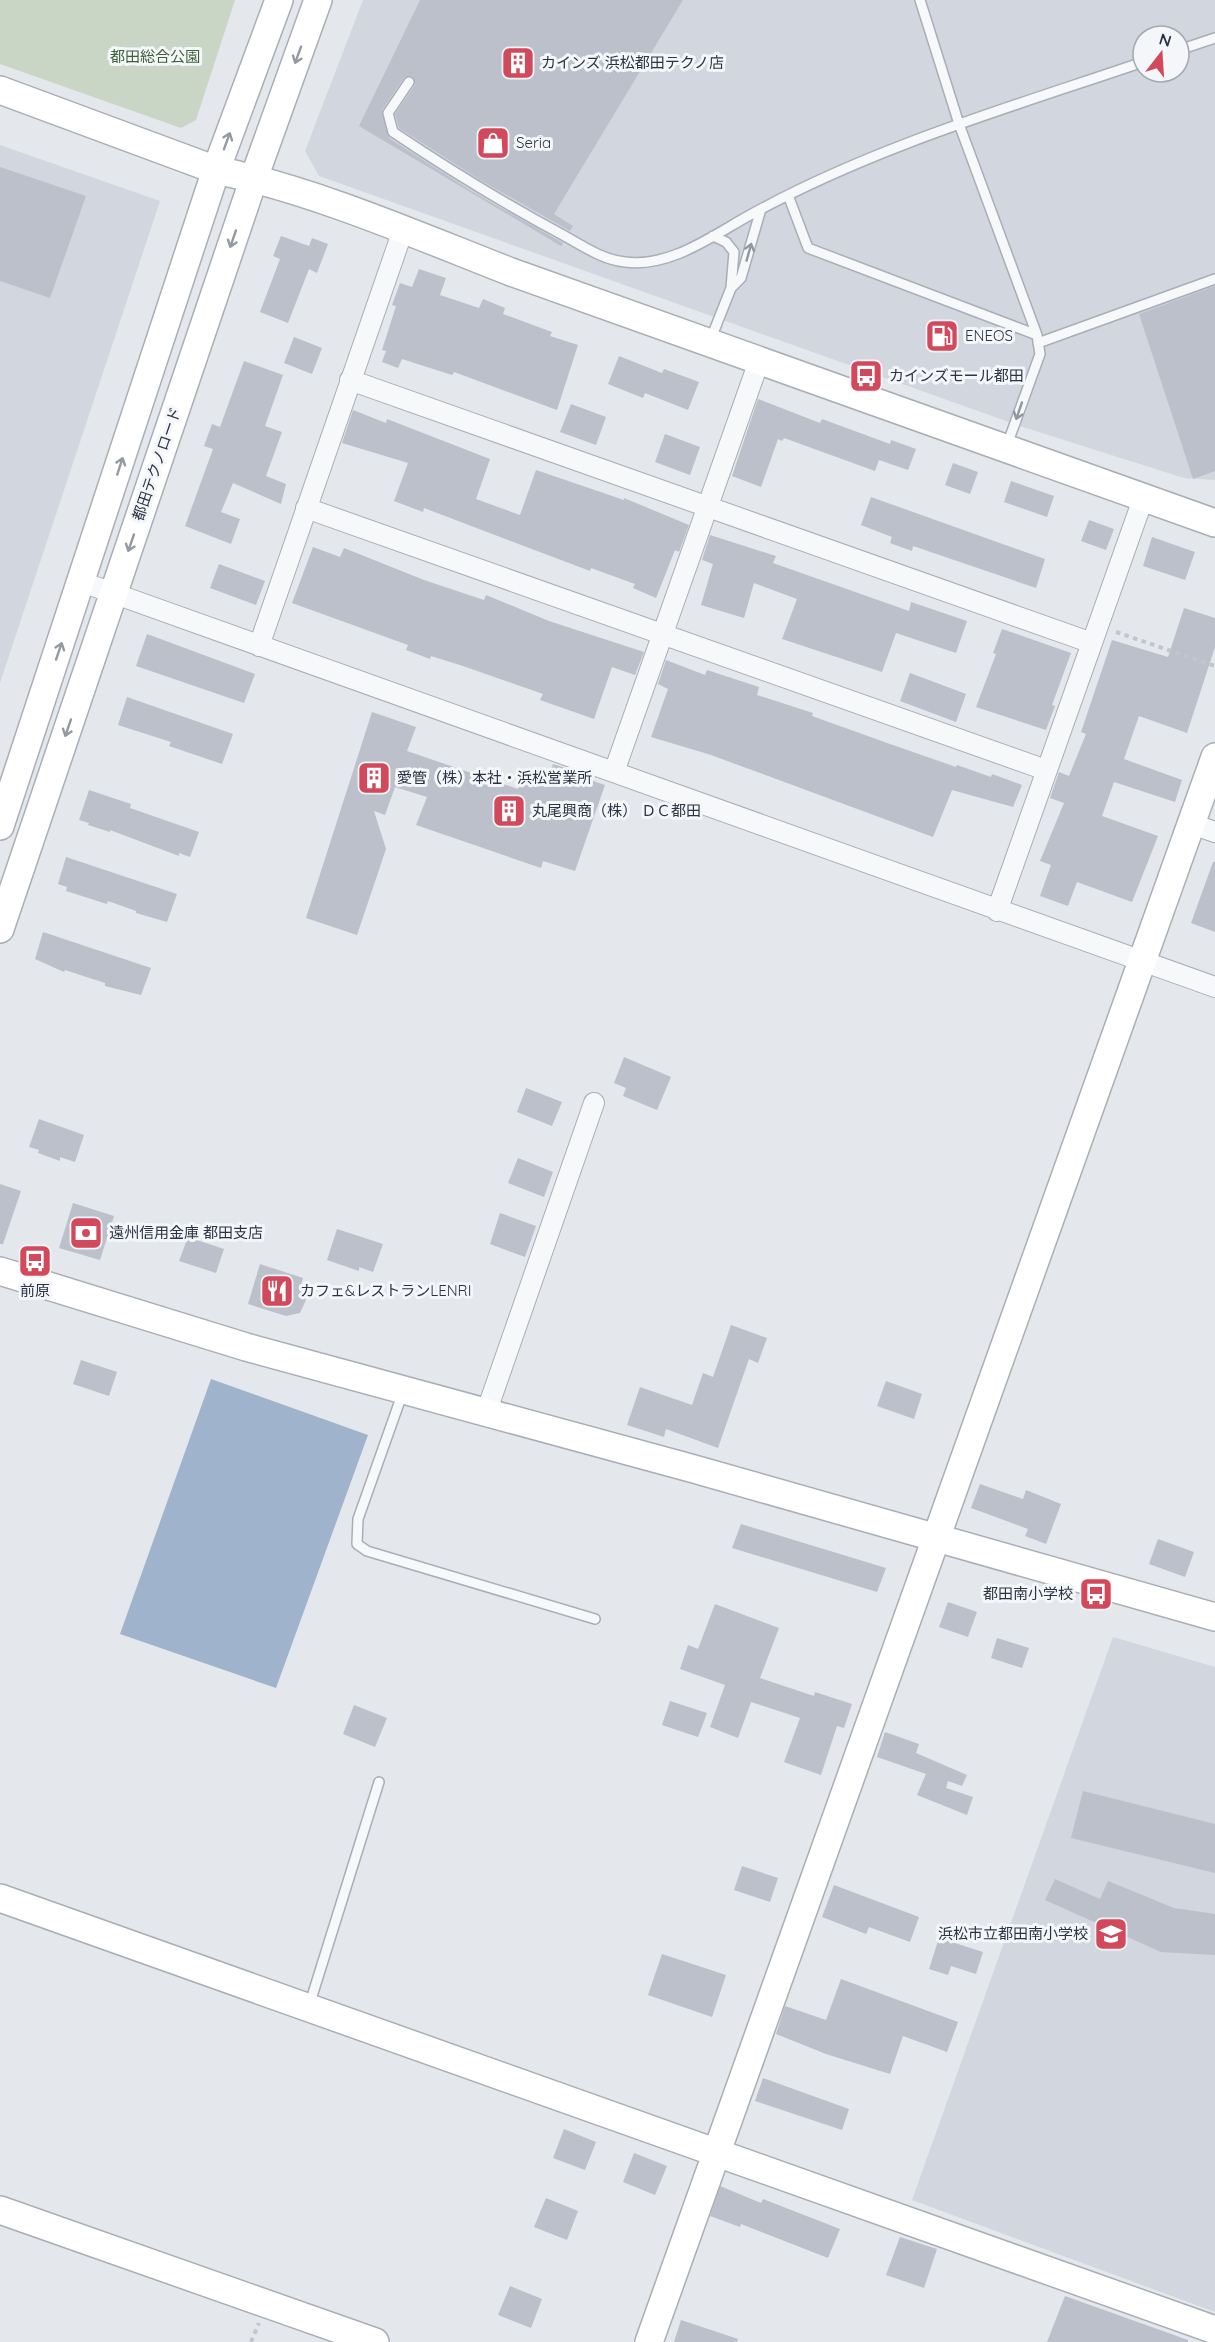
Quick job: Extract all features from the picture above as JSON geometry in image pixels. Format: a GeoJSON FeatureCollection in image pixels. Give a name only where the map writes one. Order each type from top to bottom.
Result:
{"type":"FeatureCollection","features":[{"type":"Feature","properties":{"kind":"street"},"geometry":{"type":"LineString","coordinates":[[0,826],[216,170],[279,0]]}},
{"type":"Feature","properties":{"kind":"street","name":"都田テクノロード"},"geometry":{"type":"LineString","coordinates":[[0,929],[254,178],[318,0]]}},
{"type":"Feature","properties":{"kind":"street"},"geometry":{"type":"LineString","coordinates":[[0,90],[216,170],[254,178],[403,230],[511,272],[1215,524]]}},
{"type":"Feature","properties":{"kind":"street"},"geometry":{"type":"LineString","coordinates":[[259,646],[403,230]]}},
{"type":"Feature","properties":{"kind":"street"},"geometry":{"type":"LineString","coordinates":[[614,772],[759,361]]}},
{"type":"Feature","properties":{"kind":"street"},"geometry":{"type":"LineString","coordinates":[[350,380],[708,508],[1095,635]]}},
{"type":"Feature","properties":{"kind":"street"},"geometry":{"type":"LineString","coordinates":[[997,911],[1143,498]]}},
{"type":"Feature","properties":{"kind":"street"},"geometry":{"type":"LineString","coordinates":[[306,508],[1046,770]]}},
{"type":"Feature","properties":{"kind":"street"},"geometry":{"type":"LineString","coordinates":[[82,582],[997,911],[1215,987]]}},
{"type":"Feature","properties":{"kind":"street"},"geometry":{"type":"LineString","coordinates":[[649,2342],[935,1538],[1144,961],[1203,828],[1215,757]]}},
{"type":"Feature","properties":{"kind":"street"},"geometry":{"type":"LineString","coordinates":[[486,1413],[594,1103]]}},
{"type":"Feature","properties":{"kind":"street"},"geometry":{"type":"LineString","coordinates":[[0,1271],[246,1347],[694,1468],[1215,1617]]}},
{"type":"Feature","properties":{"kind":"street"},"geometry":{"type":"LineString","coordinates":[[0,1898],[1215,2330]]}},
{"type":"Feature","properties":{"kind":"street"},"geometry":{"type":"LineString","coordinates":[[0,2210],[375,2342]]}},
{"type":"Feature","properties":{"kind":"lane"},"geometry":{"type":"LineString","coordinates":[[920,0],[959,124],[1038,339],[1040,354],[1005,450]]}},
{"type":"Feature","properties":{"kind":"lane"},"geometry":{"type":"LineString","coordinates":[[1191,46],[1215,38]]}},
{"type":"Feature","properties":{"kind":"lane"},"geometry":{"type":"LineString","coordinates":[[409,82],[388,113],[393,132],[522,213],[604,257],[623,262],[657,262],[713,236],[788,195],[959,124],[1131,66]]}},
{"type":"Feature","properties":{"kind":"lane"},"geometry":{"type":"LineString","coordinates":[[788,195],[808,248],[1038,339],[1215,279]]}},
{"type":"Feature","properties":{"kind":"lane"},"geometry":{"type":"LineString","coordinates":[[731,288],[741,278],[761,209]]}},
{"type":"Feature","properties":{"kind":"lane"},"geometry":{"type":"LineString","coordinates":[[709,343],[731,288],[734,252],[726,242],[713,236]]}},
{"type":"Feature","properties":{"kind":"lane"},"geometry":{"type":"LineString","coordinates":[[403,1390],[358,1520],[357,1544],[367,1551],[595,1619]]}},
{"type":"Feature","properties":{"kind":"lane"},"geometry":{"type":"LineString","coordinates":[[308,2008],[379,1782]]}},
{"type":"Feature","properties":{"kind":"path"},"geometry":{"type":"LineString","coordinates":[[1095,635],[1215,666]]}},
{"type":"Feature","properties":{"kind":"shaded area"},"geometry":{"type":"Polygon","coordinates":[[[363,0],[1215,0],[1215,480],[1184,478],[1023,427],[319,176],[305,151],[363,0]]]}},
{"type":"Feature","properties":{"kind":"shaded area"},"geometry":{"type":"Polygon","coordinates":[[[0,145],[160,201],[0,683],[0,145]]]}},
{"type":"Feature","properties":{"kind":"shaded area","name":"浜松市立都田南小学校"},"geometry":{"type":"Polygon","coordinates":[[[1113,1637],[1215,1667],[1215,2312],[912,2200],[1113,1637]]]}},
{"type":"Feature","properties":{"kind":"green space","name":"都田総合公園"},"geometry":{"type":"Polygon","coordinates":[[[0,0],[235,0],[196,120],[181,128],[0,64],[0,0]]]}},
{"type":"Feature","properties":{"kind":"water"},"geometry":{"type":"Polygon","coordinates":[[[211,1379],[368,1435],[276,1688],[120,1634],[211,1379]]]}},
{"type":"Feature","properties":{"kind":"building","name":"カインズ 浜松都田テクノ店"},"geometry":{"type":"Polygon","coordinates":[[[420,0],[683,0],[554,214],[573,226],[570,231],[480,180],[399,128],[395,114],[415,85],[412,76],[404,78],[382,110],[389,138],[473,192],[563,243],[561,246],[359,126],[420,0]]]}},
{"type":"Feature","properties":{"kind":"building"},"geometry":{"type":"Polygon","coordinates":[[[0,167],[86,196],[50,298],[0,281],[0,167]]]}},
{"type":"Feature","properties":{"kind":"building"},"geometry":{"type":"Polygon","coordinates":[[[281,236],[309,246],[312,238],[328,244],[317,273],[309,269],[288,323],[260,312],[280,259],[273,256],[281,236]]]}},
{"type":"Feature","properties":{"kind":"building"},"geometry":{"type":"Polygon","coordinates":[[[419,269],[446,278],[440,295],[479,308],[483,299],[505,308],[503,314],[552,332],[550,336],[578,345],[557,410],[454,372],[452,375],[402,359],[398,368],[382,362],[386,351],[382,350],[396,306],[392,305],[400,283],[412,287],[419,269]]]}},
{"type":"Feature","properties":{"kind":"building"},"geometry":{"type":"Polygon","coordinates":[[[1215,286],[1215,471],[1193,479],[1139,314],[1215,286]]]}},
{"type":"Feature","properties":{"kind":"building"},"geometry":{"type":"Polygon","coordinates":[[[294,337],[322,348],[312,374],[284,363],[294,337]]]}},
{"type":"Feature","properties":{"kind":"building"},"geometry":{"type":"Polygon","coordinates":[[[619,356],[662,373],[664,369],[699,382],[688,410],[645,393],[643,398],[608,384],[619,356]]]}},
{"type":"Feature","properties":{"kind":"building"},"geometry":{"type":"Polygon","coordinates":[[[244,361],[283,375],[265,426],[282,432],[266,476],[286,484],[281,504],[233,483],[221,512],[240,519],[231,544],[185,526],[213,449],[204,446],[212,424],[220,427],[244,361]]]}},
{"type":"Feature","properties":{"kind":"building"},"geometry":{"type":"Polygon","coordinates":[[[758,399],[820,423],[822,419],[890,444],[891,440],[916,449],[908,470],[879,460],[875,471],[784,438],[782,441],[778,439],[761,487],[732,476],[758,399]]]}},
{"type":"Feature","properties":{"kind":"building"},"geometry":{"type":"Polygon","coordinates":[[[571,404],[606,417],[596,445],[560,432],[571,404]]]}},
{"type":"Feature","properties":{"kind":"building"},"geometry":{"type":"Polygon","coordinates":[[[353,410],[386,423],[387,419],[490,459],[476,499],[520,515],[536,470],[624,500],[624,498],[689,525],[679,552],[675,550],[656,598],[633,588],[635,584],[591,568],[590,571],[424,508],[423,512],[394,501],[408,463],[342,443],[353,410]]]}},
{"type":"Feature","properties":{"kind":"building"},"geometry":{"type":"Polygon","coordinates":[[[665,434],[700,447],[690,475],[655,462],[665,434]]]}},
{"type":"Feature","properties":{"kind":"building"},"geometry":{"type":"Polygon","coordinates":[[[953,463],[978,472],[970,494],[945,485],[953,463]]]}},
{"type":"Feature","properties":{"kind":"building"},"geometry":{"type":"Polygon","coordinates":[[[1011,481],[1054,496],[1047,517],[1004,502],[1011,481]]]}},
{"type":"Feature","properties":{"kind":"building"},"geometry":{"type":"Polygon","coordinates":[[[871,497],[1045,559],[1036,588],[913,546],[912,551],[890,543],[892,537],[861,525],[871,497]]]}},
{"type":"Feature","properties":{"kind":"building"},"geometry":{"type":"Polygon","coordinates":[[[1089,520],[1114,529],[1106,550],[1081,541],[1089,520]]]}},
{"type":"Feature","properties":{"kind":"building"},"geometry":{"type":"Polygon","coordinates":[[[710,535],[776,556],[773,563],[909,611],[911,602],[967,621],[956,653],[896,633],[882,672],[782,639],[797,599],[754,583],[744,618],[701,605],[713,564],[702,560],[710,535]]]}},
{"type":"Feature","properties":{"kind":"building"},"geometry":{"type":"Polygon","coordinates":[[[1152,537],[1195,552],[1185,580],[1143,566],[1152,537]]]}},
{"type":"Feature","properties":{"kind":"building"},"geometry":{"type":"Polygon","coordinates":[[[313,547],[340,557],[344,548],[424,580],[484,600],[486,595],[549,621],[644,652],[635,675],[612,667],[594,719],[540,700],[543,694],[431,656],[430,659],[406,650],[408,645],[292,603],[313,547]]]}},
{"type":"Feature","properties":{"kind":"building"},"geometry":{"type":"Polygon","coordinates":[[[219,564],[265,581],[256,605],[210,588],[219,564]]]}},
{"type":"Feature","properties":{"kind":"building"},"geometry":{"type":"Polygon","coordinates":[[[1184,608],[1215,618],[1215,647],[1187,733],[1139,716],[1124,759],[1182,780],[1175,802],[1114,782],[1102,816],[1158,836],[1132,902],[1077,882],[1068,906],[1040,896],[1051,865],[1040,861],[1064,803],[1050,798],[1059,772],[1069,776],[1086,734],[1081,732],[1112,640],[1168,657],[1184,608]]]}},
{"type":"Feature","properties":{"kind":"building"},"geometry":{"type":"Polygon","coordinates":[[[1002,629],[1071,653],[1052,705],[1055,706],[1046,730],[976,707],[996,654],[993,653],[1002,629]]]}},
{"type":"Feature","properties":{"kind":"building"},"geometry":{"type":"Polygon","coordinates":[[[147,634],[255,674],[244,703],[136,666],[147,634]]]}},
{"type":"Feature","properties":{"kind":"building"},"geometry":{"type":"Polygon","coordinates":[[[666,660],[705,675],[707,670],[759,687],[757,695],[813,713],[812,716],[956,767],[957,765],[991,777],[992,774],[1022,785],[1013,807],[952,790],[933,837],[711,755],[651,737],[668,689],[658,684],[666,660]]]}},
{"type":"Feature","properties":{"kind":"building"},"geometry":{"type":"Polygon","coordinates":[[[910,673],[966,694],[956,722],[900,701],[910,673]]]}},
{"type":"Feature","properties":{"kind":"building"},"geometry":{"type":"Polygon","coordinates":[[[127,697],[233,734],[222,764],[169,746],[171,742],[118,725],[127,697]]]}},
{"type":"Feature","properties":{"kind":"building"},"geometry":{"type":"Polygon","coordinates":[[[372,712],[416,727],[407,751],[518,789],[524,773],[548,780],[553,764],[576,771],[575,775],[605,785],[575,871],[543,861],[541,868],[416,825],[427,797],[395,787],[385,815],[374,811],[386,849],[357,935],[306,918],[372,712]]]}},
{"type":"Feature","properties":{"kind":"building"},"geometry":{"type":"Polygon","coordinates":[[[89,790],[131,804],[130,808],[199,832],[190,857],[179,853],[179,856],[79,820],[89,790]]]}},
{"type":"Feature","properties":{"kind":"building"},"geometry":{"type":"Polygon","coordinates":[[[66,857],[177,894],[167,922],[136,913],[136,911],[108,901],[107,904],[66,891],[67,887],[58,884],[66,857]]]}},
{"type":"Feature","properties":{"kind":"building"},"geometry":{"type":"Polygon","coordinates":[[[1213,862],[1215,862],[1215,932],[1191,923],[1213,862]]]}},
{"type":"Feature","properties":{"kind":"building"},"geometry":{"type":"Polygon","coordinates":[[[43,932],[151,968],[141,995],[105,986],[105,983],[65,970],[64,972],[35,959],[43,932]]]}},
{"type":"Feature","properties":{"kind":"building"},"geometry":{"type":"Polygon","coordinates":[[[624,1057],[671,1077],[657,1110],[623,1096],[626,1088],[614,1083],[624,1057]]]}},
{"type":"Feature","properties":{"kind":"building"},"geometry":{"type":"Polygon","coordinates":[[[526,1088],[562,1102],[552,1126],[517,1112],[526,1088]]]}},
{"type":"Feature","properties":{"kind":"building"},"geometry":{"type":"Polygon","coordinates":[[[39,1119],[84,1135],[75,1162],[60,1157],[60,1161],[29,1147],[39,1119]]]}},
{"type":"Feature","properties":{"kind":"building"},"geometry":{"type":"Polygon","coordinates":[[[518,1158],[553,1172],[544,1197],[508,1183],[518,1158]]]}},
{"type":"Feature","properties":{"kind":"building"},"geometry":{"type":"Polygon","coordinates":[[[0,1184],[21,1191],[3,1244],[0,1244],[0,1184]]]}},
{"type":"Feature","properties":{"kind":"building","name":"遠州信用金庫 都田支店"},"geometry":{"type":"Polygon","coordinates":[[[73,1203],[114,1216],[100,1260],[59,1248],[73,1203]]]}},
{"type":"Feature","properties":{"kind":"building"},"geometry":{"type":"Polygon","coordinates":[[[500,1213],[536,1226],[525,1257],[490,1244],[500,1213]]]}},
{"type":"Feature","properties":{"kind":"building"},"geometry":{"type":"Polygon","coordinates":[[[337,1229],[383,1244],[373,1272],[359,1267],[359,1271],[327,1260],[337,1229]]]}},
{"type":"Feature","properties":{"kind":"building"},"geometry":{"type":"Polygon","coordinates":[[[188,1237],[224,1249],[216,1273],[179,1261],[188,1237]]]}},
{"type":"Feature","properties":{"kind":"building","name":"カフェ&レストランLENRI"},"geometry":{"type":"Polygon","coordinates":[[[260,1264],[303,1278],[300,1288],[306,1300],[300,1313],[286,1316],[248,1304],[260,1264]]]}},
{"type":"Feature","properties":{"kind":"building"},"geometry":{"type":"Polygon","coordinates":[[[731,1325],[767,1338],[758,1363],[749,1359],[718,1448],[666,1429],[664,1437],[627,1425],[640,1387],[692,1405],[703,1373],[713,1377],[731,1325]]]}},
{"type":"Feature","properties":{"kind":"building"},"geometry":{"type":"Polygon","coordinates":[[[81,1360],[117,1372],[109,1396],[73,1384],[81,1360]]]}},
{"type":"Feature","properties":{"kind":"building"},"geometry":{"type":"Polygon","coordinates":[[[886,1381],[922,1394],[914,1419],[877,1406],[886,1381]]]}},
{"type":"Feature","properties":{"kind":"building"},"geometry":{"type":"Polygon","coordinates":[[[980,1484],[1023,1499],[1026,1490],[1061,1504],[1046,1544],[1025,1536],[1028,1529],[971,1508],[980,1484]]]}},
{"type":"Feature","properties":{"kind":"building"},"geometry":{"type":"Polygon","coordinates":[[[741,1524],[886,1568],[877,1592],[732,1548],[741,1524]]]}},
{"type":"Feature","properties":{"kind":"building"},"geometry":{"type":"Polygon","coordinates":[[[1158,1539],[1194,1552],[1185,1577],[1149,1564],[1158,1539]]]}},
{"type":"Feature","properties":{"kind":"building"},"geometry":{"type":"Polygon","coordinates":[[[948,1602],[977,1612],[968,1637],[939,1627],[948,1602]]]}},
{"type":"Feature","properties":{"kind":"building"},"geometry":{"type":"Polygon","coordinates":[[[715,1604],[779,1628],[760,1678],[814,1696],[815,1692],[852,1704],[844,1728],[837,1726],[821,1775],[784,1762],[800,1718],[751,1702],[738,1738],[710,1727],[725,1685],[680,1669],[688,1645],[698,1649],[715,1604]]]}},
{"type":"Feature","properties":{"kind":"building"},"geometry":{"type":"Polygon","coordinates":[[[997,1638],[1029,1648],[1022,1668],[991,1658],[997,1638]]]}},
{"type":"Feature","properties":{"kind":"building"},"geometry":{"type":"Polygon","coordinates":[[[670,1701],[707,1713],[698,1737],[662,1725],[670,1701]]]}},
{"type":"Feature","properties":{"kind":"building"},"geometry":{"type":"Polygon","coordinates":[[[354,1705],[387,1718],[375,1747],[343,1734],[354,1705]]]}},
{"type":"Feature","properties":{"kind":"building"},"geometry":{"type":"Polygon","coordinates":[[[885,1732],[919,1744],[916,1753],[967,1775],[962,1786],[948,1781],[946,1788],[973,1797],[967,1815],[917,1795],[926,1774],[877,1757],[885,1732]]]}},
{"type":"Feature","properties":{"kind":"building"},"geometry":{"type":"Polygon","coordinates":[[[1083,1791],[1215,1824],[1215,1873],[1071,1838],[1083,1791]]]}},
{"type":"Feature","properties":{"kind":"building"},"geometry":{"type":"Polygon","coordinates":[[[742,1866],[778,1878],[770,1902],[734,1890],[742,1866]]]}},
{"type":"Feature","properties":{"kind":"building"},"geometry":{"type":"Polygon","coordinates":[[[1055,1879],[1100,1899],[1108,1881],[1174,1908],[1215,1914],[1215,1955],[1161,1952],[1045,1900],[1055,1879]]]}},
{"type":"Feature","properties":{"kind":"building"},"geometry":{"type":"Polygon","coordinates":[[[834,1885],[919,1917],[910,1942],[869,1927],[866,1934],[822,1917],[834,1885]]]}},
{"type":"Feature","properties":{"kind":"building"},"geometry":{"type":"Polygon","coordinates":[[[939,1938],[983,1952],[976,1974],[951,1966],[948,1975],[929,1969],[939,1938]]]}},
{"type":"Feature","properties":{"kind":"building"},"geometry":{"type":"Polygon","coordinates":[[[662,1954],[726,1975],[712,2017],[648,1995],[662,1954]]]}},
{"type":"Feature","properties":{"kind":"building"},"geometry":{"type":"Polygon","coordinates":[[[841,1979],[958,2022],[947,2052],[903,2036],[890,2074],[826,2054],[776,2034],[785,2006],[826,2020],[841,1979]]]}},
{"type":"Feature","properties":{"kind":"building"},"geometry":{"type":"Polygon","coordinates":[[[763,2078],[849,2109],[842,2130],[755,2101],[763,2078]]]}},
{"type":"Feature","properties":{"kind":"building"},"geometry":{"type":"Polygon","coordinates":[[[564,2129],[596,2142],[585,2170],[553,2158],[564,2129]]]}},
{"type":"Feature","properties":{"kind":"building"},"geometry":{"type":"Polygon","coordinates":[[[634,2153],[667,2166],[655,2195],[623,2182],[634,2153]]]}},
{"type":"Feature","properties":{"kind":"building"},"geometry":{"type":"Polygon","coordinates":[[[720,2186],[761,2203],[763,2199],[840,2229],[828,2258],[741,2224],[740,2227],[710,2216],[720,2186]]]}},
{"type":"Feature","properties":{"kind":"building"},"geometry":{"type":"Polygon","coordinates":[[[546,2198],[578,2211],[567,2240],[534,2227],[546,2198]]]}},
{"type":"Feature","properties":{"kind":"building"},"geometry":{"type":"Polygon","coordinates":[[[900,2237],[937,2249],[924,2288],[886,2275],[900,2237]]]}},
{"type":"Feature","properties":{"kind":"building"},"geometry":{"type":"Polygon","coordinates":[[[510,2286],[542,2299],[531,2328],[498,2315],[510,2286]]]}},
{"type":"Feature","properties":{"kind":"building"},"geometry":{"type":"Polygon","coordinates":[[[1065,2296],[1188,2340],[1188,2342],[1047,2342],[1065,2296]]]}},
{"type":"Feature","properties":{"kind":"building"},"geometry":{"type":"Polygon","coordinates":[[[681,2320],[738,2339],[737,2342],[674,2342],[681,2320]]]}},
{"type":"Feature","properties":{"kind":"place","name":"カインズ 浜松都田テクノ店"},"geometry":{"type":"Point","coordinates":[518,63]}},
{"type":"Feature","properties":{"kind":"place","name":"Seria"},"geometry":{"type":"Point","coordinates":[493,143]}},
{"type":"Feature","properties":{"kind":"place","name":"ENEOS"},"geometry":{"type":"Point","coordinates":[942,336]}},
{"type":"Feature","properties":{"kind":"place","name":"カインズモール都田"},"geometry":{"type":"Point","coordinates":[866,376]}},
{"type":"Feature","properties":{"kind":"place","name":"愛管（株）本社・浜松営業所"},"geometry":{"type":"Point","coordinates":[374,778]}},
{"type":"Feature","properties":{"kind":"place","name":"丸尾興商（株） ＤＣ都田"},"geometry":{"type":"Point","coordinates":[509,811]}},
{"type":"Feature","properties":{"kind":"place","name":"遠州信用金庫 都田支店"},"geometry":{"type":"Point","coordinates":[86,1233]}},
{"type":"Feature","properties":{"kind":"place","name":"前原"},"geometry":{"type":"Point","coordinates":[35,1261]}},
{"type":"Feature","properties":{"kind":"place","name":"カフェ&レストランLENRI"},"geometry":{"type":"Point","coordinates":[277,1291]}},
{"type":"Feature","properties":{"kind":"place","name":"都田南小学校"},"geometry":{"type":"Point","coordinates":[1096,1594]}},
{"type":"Feature","properties":{"kind":"place","name":"浜松市立都田南小学校"},"geometry":{"type":"Point","coordinates":[1111,1934]}}]}
